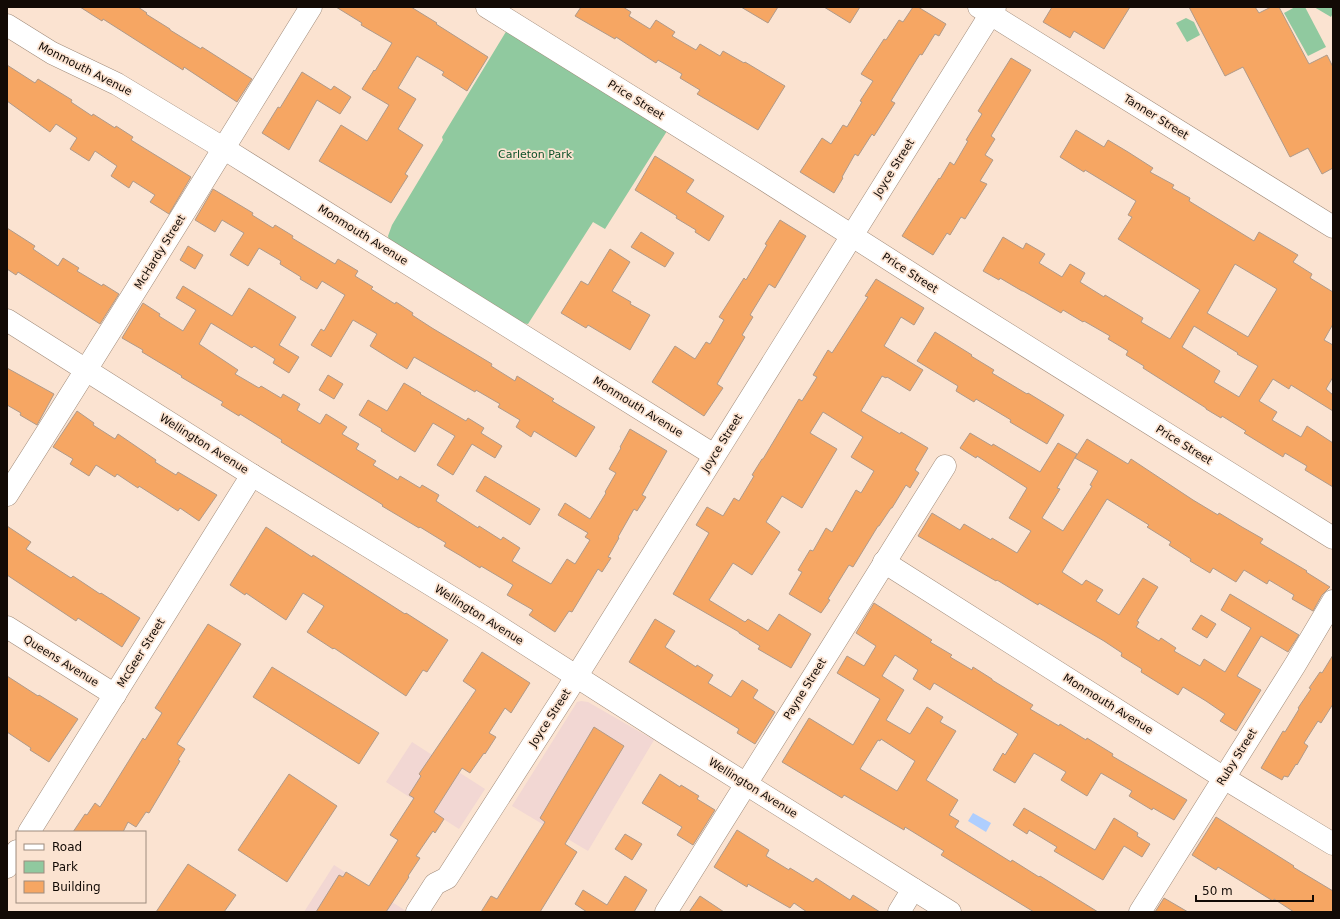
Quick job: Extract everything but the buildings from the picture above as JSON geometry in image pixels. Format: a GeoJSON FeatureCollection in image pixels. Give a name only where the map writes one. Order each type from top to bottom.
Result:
{"type":"FeatureCollection","features":[{"type":"Feature","properties":{"kind":"street","name":"McHardy Street"},"geometry":{"type":"LineString","coordinates":[[7,495],[155,261],[310,7]]}},
{"type":"Feature","properties":{"kind":"street","name":"Price Street"},"geometry":{"type":"LineString","coordinates":[[487,7],[852,235],[948,298],[1333,538]]}},
{"type":"Feature","properties":{"kind":"street","name":"Joyce Street"},"geometry":{"type":"LineString","coordinates":[[417,912],[435,884],[447,878],[577,676],[852,235],[988,9]]}},
{"type":"Feature","properties":{"kind":"street","name":"Tanner Street"},"geometry":{"type":"LineString","coordinates":[[988,9],[1333,227]]}},
{"type":"Feature","properties":{"kind":"street","name":"Monmouth Avenue"},"geometry":{"type":"LineString","coordinates":[[7,25],[52,53],[117,84],[223,148],[714,455]]}},
{"type":"Feature","properties":{"kind":"street","name":"Wellington Avenue"},"geometry":{"type":"LineString","coordinates":[[7,320],[252,475],[482,616],[950,912]]}},
{"type":"Feature","properties":{"kind":"street","name":"Payne Street"},"geometry":{"type":"LineString","coordinates":[[666,912],[945,466]]}},
{"type":"Feature","properties":{"kind":"street","name":"McGeer Street"},"geometry":{"type":"LineString","coordinates":[[30,831],[252,475]]}},
{"type":"Feature","properties":{"kind":"street","name":"Monmouth Avenue"},"geometry":{"type":"LineString","coordinates":[[884,562],[1224,778],[1333,844]]}},
{"type":"Feature","properties":{"kind":"street","name":"Ruby Street"},"geometry":{"type":"LineString","coordinates":[[1140,912],[1333,601]]}},
{"type":"Feature","properties":{"kind":"street","name":"Queens Avenue"},"geometry":{"type":"LineString","coordinates":[[7,627],[115,695]]}},
{"type":"Feature","properties":{"kind":"street"},"geometry":{"type":"LineString","coordinates":[[7,867],[16,853]]}},
{"type":"Feature","properties":{"kind":"street","name":"Joyce Street"},"geometry":{"type":"LineString","coordinates":[[435,912],[447,891],[447,878]]}},
{"type":"Feature","properties":{"kind":"street"},"geometry":{"type":"LineString","coordinates":[[899,912],[913,889]]}},
{"type":"Feature","properties":{"kind":"shaded area"},"geometry":{"type":"Polygon","coordinates":[[[577,702],[588,702],[654,740],[588,851],[512,806],[577,702]]]}},
{"type":"Feature","properties":{"kind":"shaded area"},"geometry":{"type":"Polygon","coordinates":[[[412,742],[485,789],[459,829],[386,782],[412,742]]]}},
{"type":"Feature","properties":{"kind":"shaded area"},"geometry":{"type":"Polygon","coordinates":[[[334,865],[406,911],[406,912],[304,912],[334,865]]]}},
{"type":"Feature","properties":{"kind":"green space"},"geometry":{"type":"Polygon","coordinates":[[[1295,7],[1305,7],[1326,47],[1308,56],[1284,13],[1295,7]]]}},
{"type":"Feature","properties":{"kind":"green space"},"geometry":{"type":"Polygon","coordinates":[[[1314,7],[1333,7],[1333,13],[1331,17],[1314,7]]]}},
{"type":"Feature","properties":{"kind":"green space"},"geometry":{"type":"Polygon","coordinates":[[[1186,18],[1194,22],[1200,35],[1187,42],[1176,23],[1186,18]]]}},
{"type":"Feature","properties":{"kind":"green space","name":"Carleton Park"},"geometry":{"type":"Polygon","coordinates":[[[507,30],[667,131],[605,229],[593,222],[528,324],[522,323],[389,240],[388,236],[392,225],[443,140],[442,137],[507,30]]]}},
{"type":"Feature","properties":{"kind":"water"},"geometry":{"type":"Polygon","coordinates":[[[973,813],[991,823],[986,832],[968,821],[973,813]]]}}]}
